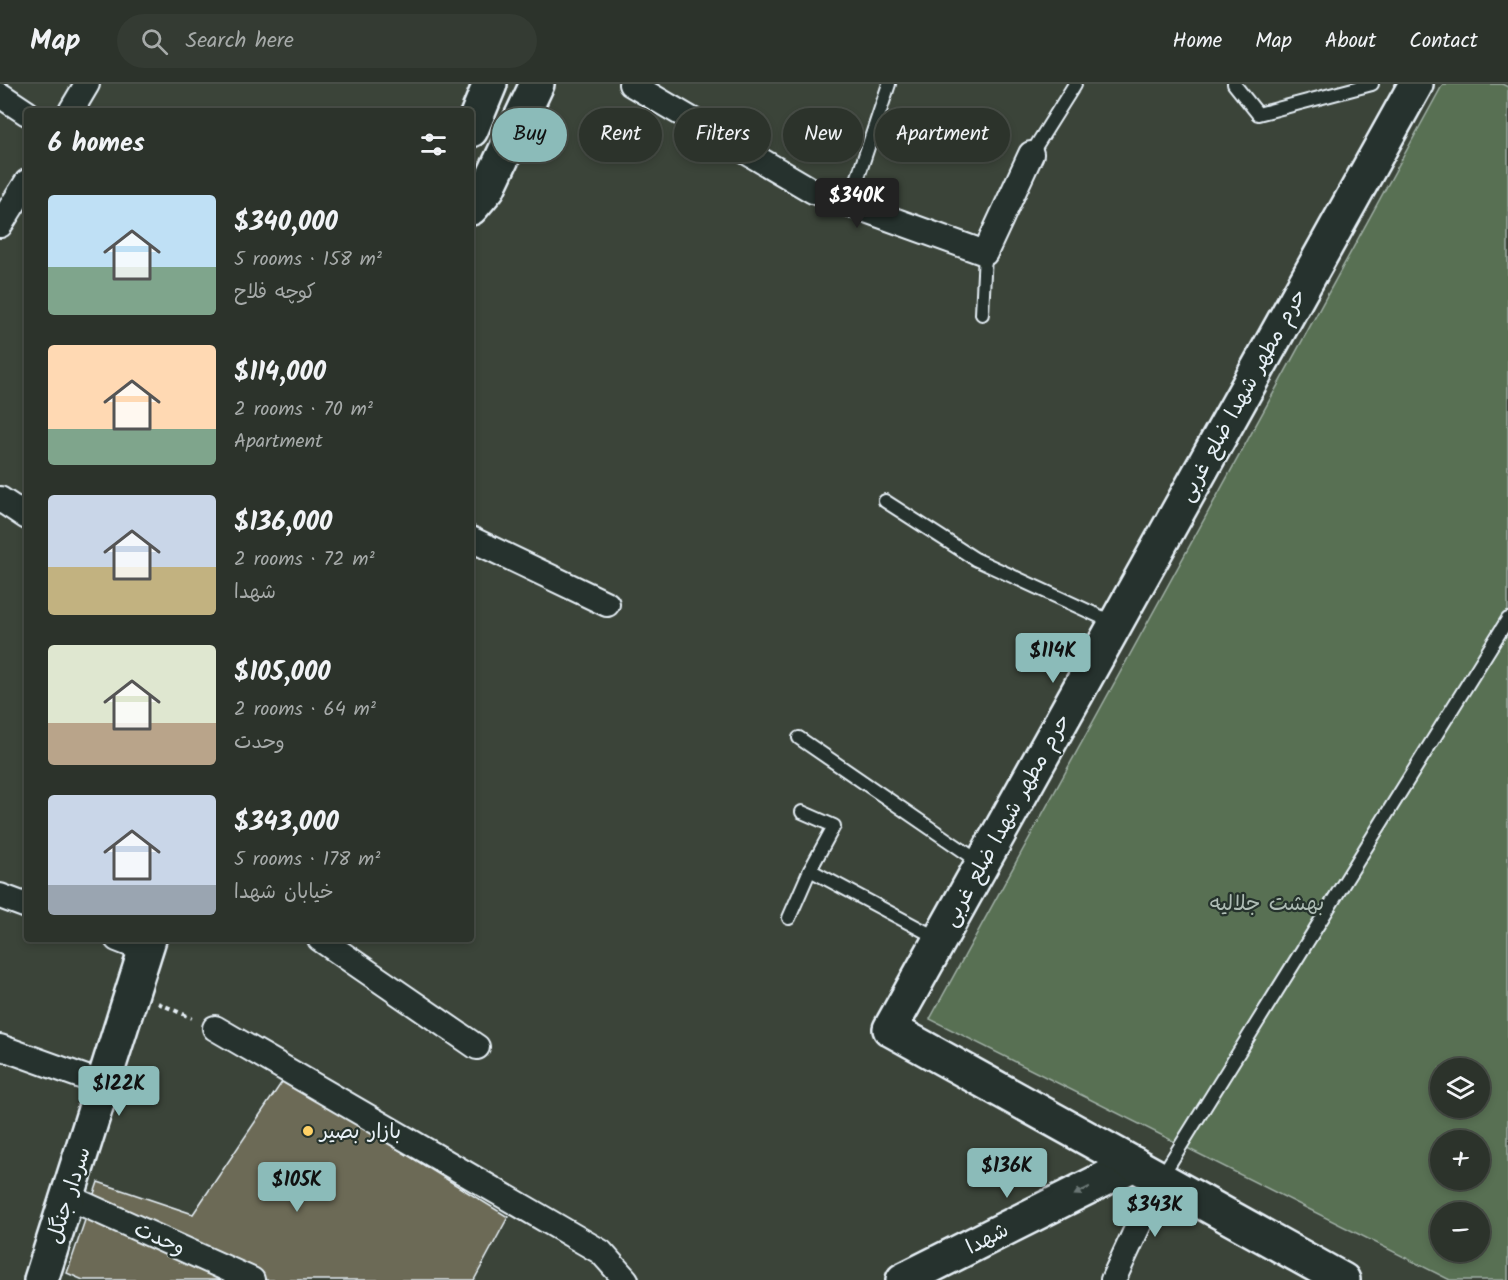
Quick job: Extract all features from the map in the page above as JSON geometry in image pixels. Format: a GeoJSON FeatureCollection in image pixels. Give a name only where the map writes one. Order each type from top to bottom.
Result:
{"type":"FeatureCollection","features":[{"type":"Feature","properties":{"kind":"street"},"geometry":{"type":"LineString","coordinates":[[73,108],[87,84]]}},
{"type":"Feature","properties":{"kind":"street"},"geometry":{"type":"LineString","coordinates":[[474,123],[490,84]]}},
{"type":"Feature","properties":{"kind":"street"},"geometry":{"type":"LineString","coordinates":[[474,204],[488,188],[537,84]]}},
{"type":"Feature","properties":{"kind":"street"},"geometry":{"type":"LineString","coordinates":[[631,84],[813,191],[985,253],[1031,154]]}},
{"type":"Feature","properties":{"kind":"street","name":"حرم مطهر شهدا ضلع غربی"},"geometry":{"type":"LineString","coordinates":[[1147,1172],[890,1029],[1416,84]]}},
{"type":"Feature","properties":{"kind":"street"},"geometry":{"type":"LineString","coordinates":[[0,95],[24,111]]}},
{"type":"Feature","properties":{"kind":"street"},"geometry":{"type":"LineString","coordinates":[[0,225],[24,187]]}},
{"type":"Feature","properties":{"kind":"street"},"geometry":{"type":"LineString","coordinates":[[0,499],[24,514]]}},
{"type":"Feature","properties":{"kind":"street"},"geometry":{"type":"LineString","coordinates":[[474,540],[608,604]]}},
{"type":"Feature","properties":{"kind":"street"},"geometry":{"type":"LineString","coordinates":[[0,896],[24,905]]}},
{"type":"Feature","properties":{"kind":"street"},"geometry":{"type":"LineString","coordinates":[[324,942],[477,1047]]}},
{"type":"Feature","properties":{"kind":"street","name":"سردار جنگل"},"geometry":{"type":"LineString","coordinates":[[41,1280],[132,992],[137,943]]}},
{"type":"Feature","properties":{"kind":"street"},"geometry":{"type":"LineString","coordinates":[[215,1028],[601,1252],[626,1280]]}},
{"type":"Feature","properties":{"kind":"street"},"geometry":{"type":"LineString","coordinates":[[0,1047],[103,1084]]}},
{"type":"Feature","properties":{"kind":"street"},"geometry":{"type":"LineString","coordinates":[[1113,1280],[1147,1172],[1343,1280]]}},
{"type":"Feature","properties":{"kind":"street","name":"شهدا"},"geometry":{"type":"LineString","coordinates":[[903,1280],[1147,1172]]}},
{"type":"Feature","properties":{"kind":"street","name":"وحدت"},"geometry":{"type":"LineString","coordinates":[[68,1197],[252,1280]]}},
{"type":"Feature","properties":{"kind":"lane"},"geometry":{"type":"LineString","coordinates":[[849,204],[889,84]]}},
{"type":"Feature","properties":{"kind":"lane"},"geometry":{"type":"LineString","coordinates":[[1031,154],[1075,84]]}},
{"type":"Feature","properties":{"kind":"lane"},"geometry":{"type":"LineString","coordinates":[[1234,84],[1258,114],[1372,84]]}},
{"type":"Feature","properties":{"kind":"lane"},"geometry":{"type":"LineString","coordinates":[[982,314],[985,253]]}},
{"type":"Feature","properties":{"kind":"lane"},"geometry":{"type":"LineString","coordinates":[[885,501],[975,559],[1115,623]]}},
{"type":"Feature","properties":{"kind":"lane"},"geometry":{"type":"LineString","coordinates":[[1147,1172],[1508,619]]}},
{"type":"Feature","properties":{"kind":"lane"},"geometry":{"type":"LineString","coordinates":[[799,738],[982,863]]}},
{"type":"Feature","properties":{"kind":"lane"},"geometry":{"type":"LineString","coordinates":[[789,918],[810,870],[834,826],[801,812]]}},
{"type":"Feature","properties":{"kind":"lane"},"geometry":{"type":"LineString","coordinates":[[810,870],[940,939]]}},
{"type":"Feature","properties":{"kind":"path"},"geometry":{"type":"LineString","coordinates":[[132,992],[215,1028]]}},
{"type":"Feature","properties":{"kind":"green space","name":"بهشت جلالیه"},"geometry":{"type":"Polygon","coordinates":[[[1443,84],[1502,84],[1508,87],[1508,1280],[1450,1280],[930,1019],[1443,84]]]}},
{"type":"Feature","properties":{"kind":"building","name":"بازار بصیر"},"geometry":{"type":"Polygon","coordinates":[[[284,1079],[508,1217],[474,1280],[83,1280],[67,1273],[98,1182],[193,1214],[284,1079]]]}},
{"type":"Feature","properties":{"kind":"place","name":"بازار بصیر"},"geometry":{"type":"Point","coordinates":[308,1131]}}]}
